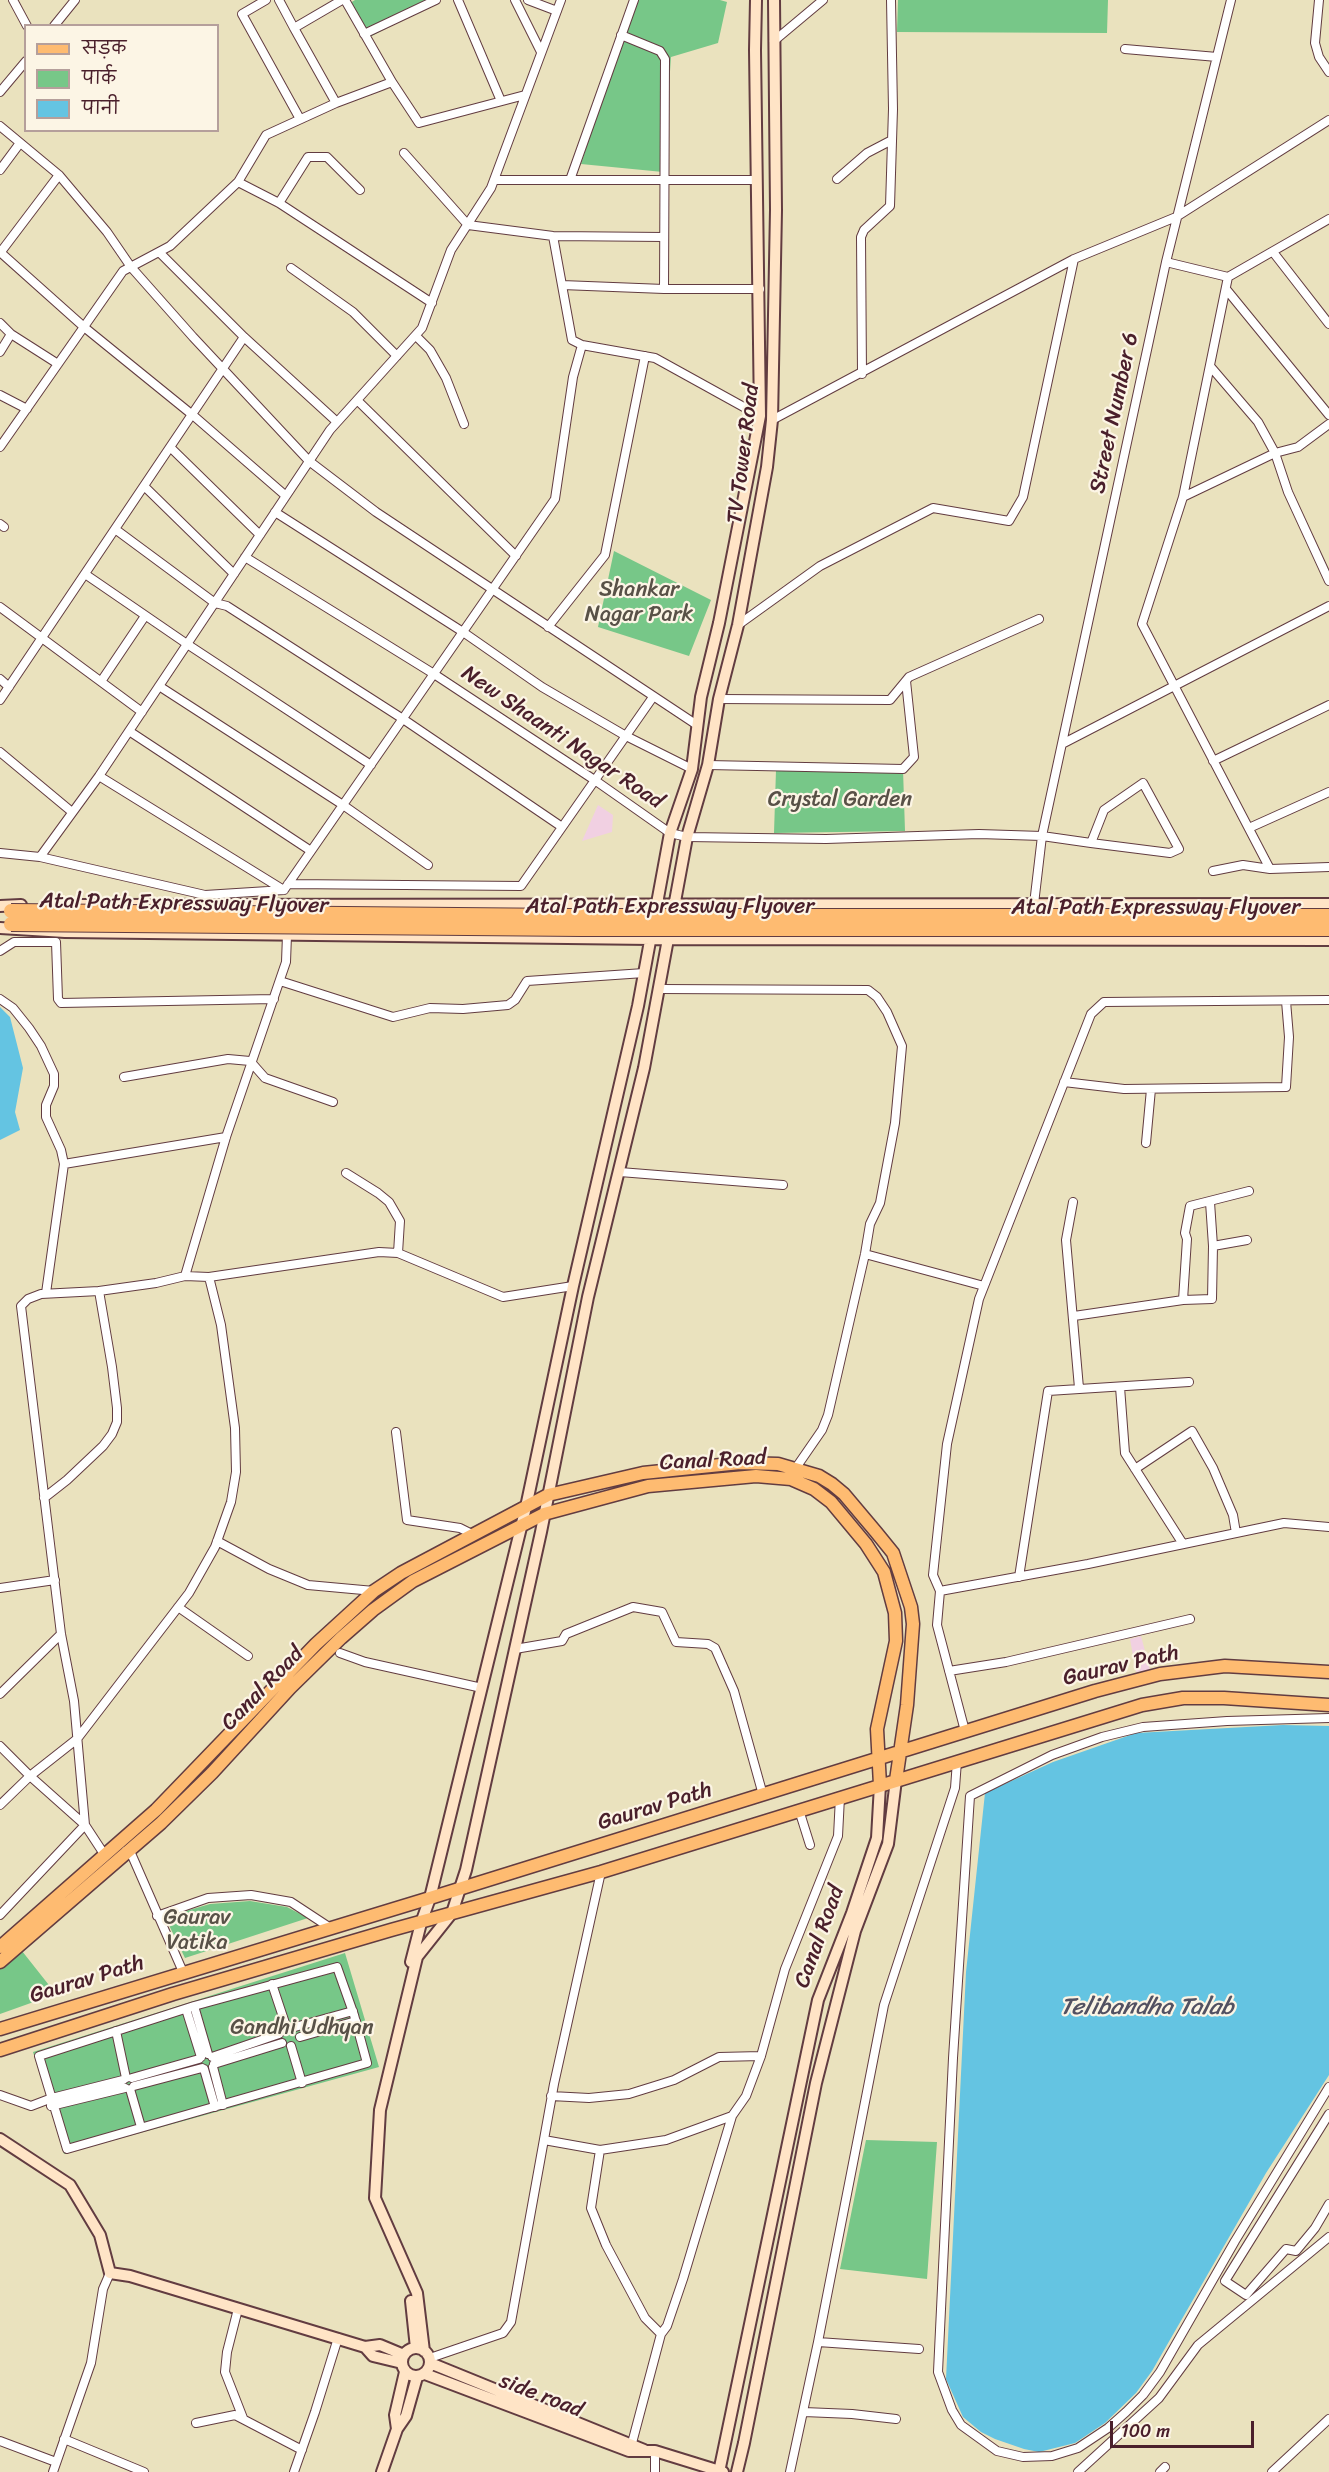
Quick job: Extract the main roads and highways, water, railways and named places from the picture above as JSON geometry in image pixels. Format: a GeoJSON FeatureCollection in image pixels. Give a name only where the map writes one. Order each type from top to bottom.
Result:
{"type":"FeatureCollection","features":[{"type":"Feature","properties":{"kind":"highway","name":"Atal Path Expressway Flyover"},"geometry":{"type":"LineString","coordinates":[[5,917],[1329,916]]}},
{"type":"Feature","properties":{"kind":"highway","name":"Atal Path Expressway Flyover"},"geometry":{"type":"LineString","coordinates":[[5,917],[569,929],[1329,929]]}},
{"type":"Feature","properties":{"kind":"main road","name":"TV Tower Road"},"geometry":{"type":"LineString","coordinates":[[425,2355],[411,2294],[370,2202],[375,2115],[380,2085],[421,1923],[430,1898],[526,1507],[573,1286],[638,1006],[669,832],[692,769],[697,726],[760,416],[760,289],[754,50],[756,0]]}},
{"type":"Feature","properties":{"kind":"main road","name":"TV Tower Road"},"geometry":{"type":"LineString","coordinates":[[425,2355],[417,2293],[375,2198],[380,2110],[417,1958],[452,1913],[460,1889],[515,1649],[588,1297],[620,1172],[656,1009],[687,837],[708,765],[719,699],[738,625],[767,467],[772,420],[776,210],[774,0]]}},
{"type":"Feature","properties":{"kind":"main road"},"geometry":{"type":"LineString","coordinates":[[5,917],[657,904],[1329,904]]}},
{"type":"Feature","properties":{"kind":"main road"},"geometry":{"type":"LineString","coordinates":[[5,917],[65,932],[651,939],[1329,940]]}},
{"type":"Feature","properties":{"kind":"main road"},"geometry":{"type":"LineString","coordinates":[[638,1006],[656,1009]]}},
{"type":"Feature","properties":{"kind":"main road"},"geometry":{"type":"LineString","coordinates":[[0,1947],[156,1810],[303,1657],[344,1617],[374,1592],[400,1573],[548,1495],[643,1473],[740,1463],[778,1464],[793,1474],[819,1476],[844,1494],[893,1554],[903,1579],[913,1624],[907,1705],[896,1780]]}},
{"type":"Feature","properties":{"kind":"main road","name":"Canal Road"},"geometry":{"type":"LineString","coordinates":[[0,1962],[130,1851],[190,1796],[290,1688],[373,1610],[413,1581],[544,1514],[648,1486],[793,1474],[831,1502],[866,1544],[884,1572],[895,1612],[896,1641],[877,1729],[880,1785],[876,1838],[852,1913],[818,2000],[721,2472]]}},
{"type":"Feature","properties":{"kind":"main road","name":"Gaurav Path"},"geometry":{"type":"LineString","coordinates":[[0,2029],[460,1889],[1095,1691],[1160,1674],[1225,1666],[1329,1672]]}},
{"type":"Feature","properties":{"kind":"main road"},"geometry":{"type":"LineString","coordinates":[[0,2050],[379,1933],[601,1872],[1142,1705],[1183,1698],[1224,1698],[1329,1705]]}},
{"type":"Feature","properties":{"kind":"main road","name":"Canal Road"},"geometry":{"type":"LineString","coordinates":[[737,2472],[816,2083],[855,1931],[888,1844],[896,1780]]}},
{"type":"Feature","properties":{"kind":"main road","name":"side road"},"geometry":{"type":"LineString","coordinates":[[0,2140],[70,2185],[100,2235],[110,2273],[130,2276],[365,2347],[380,2345],[421,2375],[629,2451],[649,2450]]}},
{"type":"Feature","properties":{"kind":"main road"},"geometry":{"type":"LineString","coordinates":[[397,2429],[395,2415],[404,2363],[425,2355]]}},
{"type":"Feature","properties":{"kind":"main road"},"geometry":{"type":"LineString","coordinates":[[382,2472],[397,2429],[406,2416],[421,2375],[425,2355]]}},
{"type":"Feature","properties":{"kind":"main road","name":"side road"},"geometry":{"type":"LineString","coordinates":[[425,2355],[649,2450],[721,2472]]}},
{"type":"Feature","properties":{"kind":"water"},"geometry":{"type":"Polygon","coordinates":[[[0,1007],[10,1017],[23,1068],[15,1112],[20,1130],[0,1140],[0,1007]]]}},
{"type":"Feature","properties":{"kind":"water","name":"Telibandha Talab"},"geometry":{"type":"Polygon","coordinates":[[[1283,1725],[1329,1726],[1329,2075],[1266,2173],[1152,2371],[1136,2393],[1105,2423],[1075,2443],[1039,2452],[995,2439],[981,2432],[963,2417],[946,2379],[966,1972],[985,1793],[1053,1762],[1136,1733],[1283,1725]]]}},
{"type":"Feature","properties":{"kind":"park label","name":"Shankar Nagar Park"},"geometry":{"type":"Point","coordinates":[639,602]}},
{"type":"Feature","properties":{"kind":"park label","name":"Crystal Garden"},"geometry":{"type":"Point","coordinates":[840,800]}},
{"type":"Feature","properties":{"kind":"park label","name":"Gaurav Vatika"},"geometry":{"type":"Point","coordinates":[197,1931]}},
{"type":"Feature","properties":{"kind":"park label","name":"Gandhi Udhyan"},"geometry":{"type":"Point","coordinates":[302,2028]}}]}
